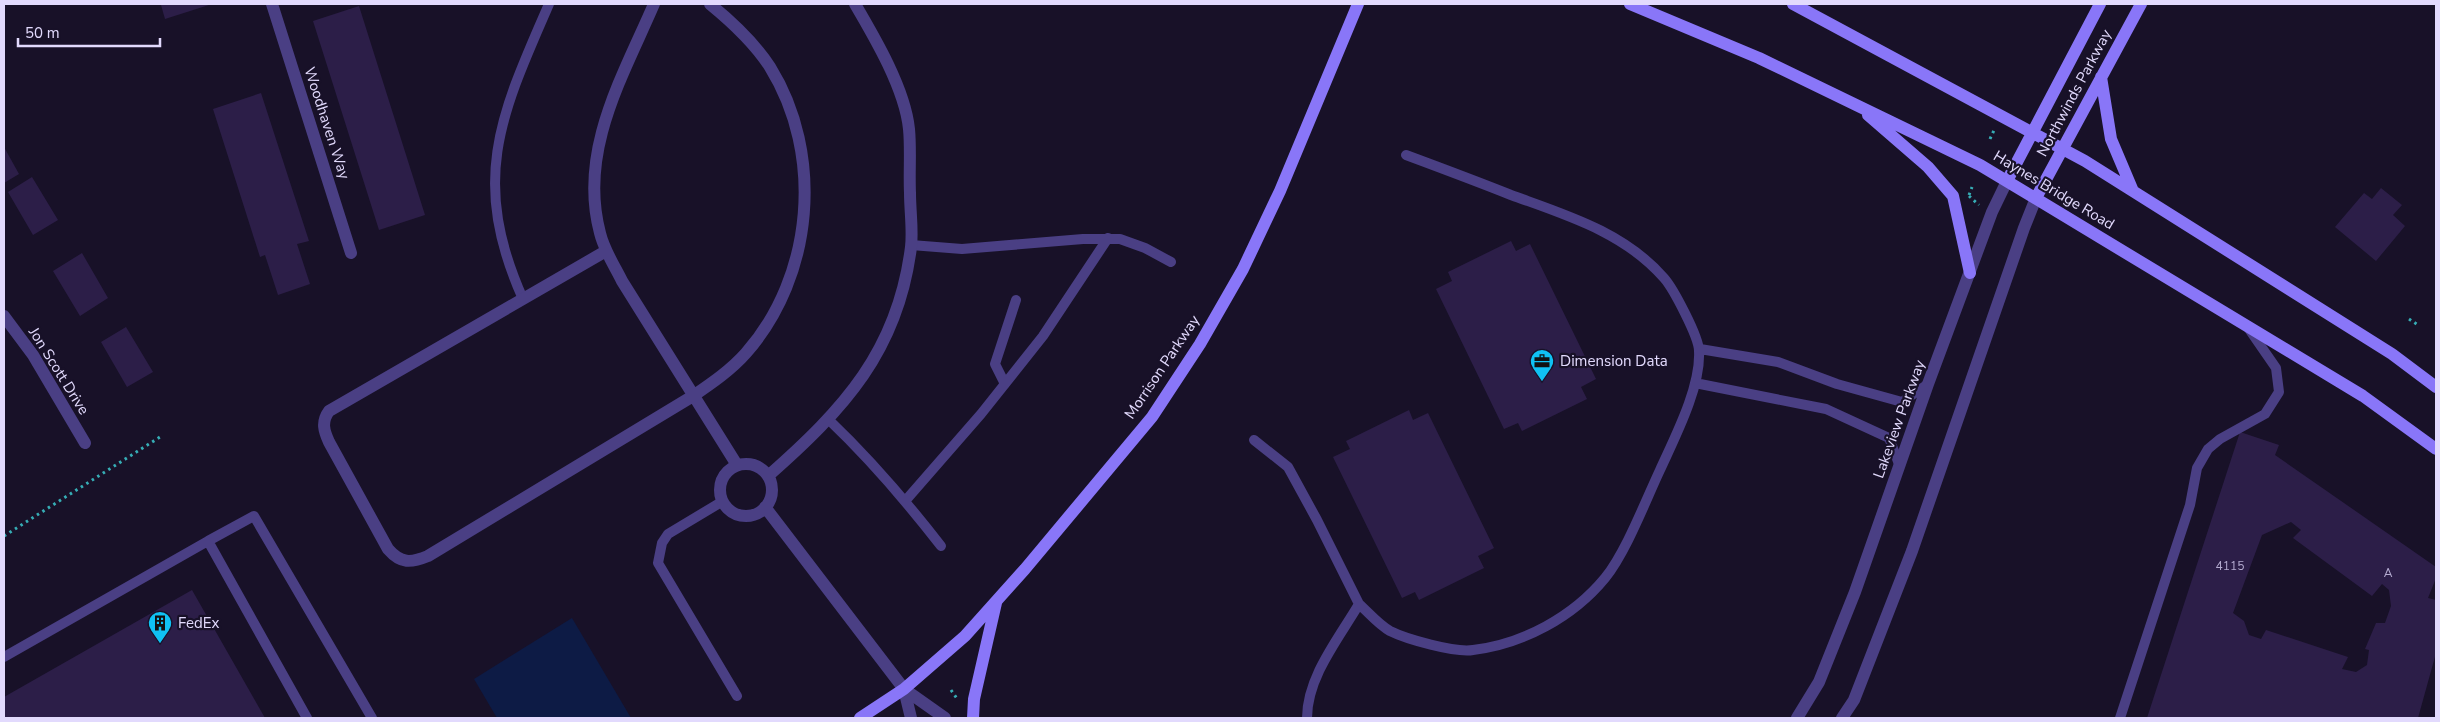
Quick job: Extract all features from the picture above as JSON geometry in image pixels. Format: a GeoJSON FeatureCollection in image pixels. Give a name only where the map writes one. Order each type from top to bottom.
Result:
{"type":"FeatureCollection","features":[{"type":"Feature","properties":{"kind":"main road","name":"Morrison Parkway"},"geometry":{"type":"LineString","coordinates":[[860,718],[904,690],[965,636],[1152,417],[1200,344],[1243,269],[1280,191],[1358,4]]}},
{"type":"Feature","properties":{"kind":"main road","name":"Haynes Bridge Road"},"geometry":{"type":"LineString","coordinates":[[1630,4],[1753,55],[1848,99],[2007,181],[2363,396],[2436,449]]}},
{"type":"Feature","properties":{"kind":"main road"},"geometry":{"type":"LineString","coordinates":[[1793,4],[2062,148],[2392,354],[2436,387]]}},
{"type":"Feature","properties":{"kind":"main road","name":"Northwinds Parkway"},"geometry":{"type":"LineString","coordinates":[[2032,131],[2100,4]]}},
{"type":"Feature","properties":{"kind":"main road","name":"Northwinds Parkway"},"geometry":{"type":"LineString","coordinates":[[2036,198],[2141,4]]}},
{"type":"Feature","properties":{"kind":"main road"},"geometry":{"type":"LineString","coordinates":[[2100,77],[2111,139],[2133,191]]}},
{"type":"Feature","properties":{"kind":"main road"},"geometry":{"type":"LineString","coordinates":[[1848,99],[1906,145],[1953,196],[1970,273]]}},
{"type":"Feature","properties":{"kind":"main road","name":"Lakeview Parkway"},"geometry":{"type":"LineString","coordinates":[[2007,181],[2032,131]]}},
{"type":"Feature","properties":{"kind":"main road"},"geometry":{"type":"LineString","coordinates":[[974,718],[974,699],[996,602]]}},
{"type":"Feature","properties":{"kind":"street","name":"Woodhaven Way"},"geometry":{"type":"LineString","coordinates":[[272,4],[351,253]]}},
{"type":"Feature","properties":{"kind":"street"},"geometry":{"type":"LineString","coordinates":[[654,4],[603,121],[597,144],[594,202],[599,232],[606,251],[622,281],[737,466]]}},
{"type":"Feature","properties":{"kind":"street"},"geometry":{"type":"LineString","coordinates":[[606,251],[329,411],[325,418],[324,429],[329,442],[388,549],[395,557],[405,562],[414,562],[428,556],[693,396],[722,376],[746,353],[781,302],[793,272],[801,237],[805,200],[804,163],[798,135],[783,92],[769,66],[751,42],[710,4]]}},
{"type":"Feature","properties":{"kind":"street"},"geometry":{"type":"LineString","coordinates":[[768,476],[829,420],[864,376],[888,334],[904,282],[911,245],[909,128],[887,62],[855,4]]}},
{"type":"Feature","properties":{"kind":"street","name":"Lakeview Parkway"},"geometry":{"type":"LineString","coordinates":[[1797,718],[1822,674],[1855,592],[1928,384],[1992,212],[2007,181]]}},
{"type":"Feature","properties":{"kind":"street"},"geometry":{"type":"LineString","coordinates":[[1842,718],[1854,700],[1908,560],[2036,198]]}},
{"type":"Feature","properties":{"kind":"street","name":"Jon Scott Drive"},"geometry":{"type":"LineString","coordinates":[[4,316],[33,355],[85,443]]}},
{"type":"Feature","properties":{"kind":"street"},"geometry":{"type":"LineString","coordinates":[[754,465],[768,476],[772,492],[765,507],[751,515],[735,513],[723,502],[721,485],[724,477],[737,466],[754,465]]}},
{"type":"Feature","properties":{"kind":"street"},"geometry":{"type":"LineString","coordinates":[[765,507],[904,690],[945,718]]}},
{"type":"Feature","properties":{"kind":"street"},"geometry":{"type":"LineString","coordinates":[[904,690],[911,718]]}},
{"type":"Feature","properties":{"kind":"lane"},"geometry":{"type":"LineString","coordinates":[[523,299],[510,268],[498,221],[494,183],[495,158],[508,101],[549,4]]}},
{"type":"Feature","properties":{"kind":"lane"},"geometry":{"type":"LineString","coordinates":[[1254,440],[1288,468],[1318,520],[1359,604],[1389,630],[1418,642],[1470,651],[1507,643],[1547,626],[1582,604],[1606,576],[1631,532],[1673,442],[1695,383],[1700,349],[1686,316],[1665,279],[1628,244],[1579,220],[1406,154]]}},
{"type":"Feature","properties":{"kind":"lane"},"geometry":{"type":"LineString","coordinates":[[911,245],[962,249],[1108,238],[1120,239],[1137,245],[1171,262]]}},
{"type":"Feature","properties":{"kind":"lane"},"geometry":{"type":"LineString","coordinates":[[906,500],[1044,336],[1108,238]]}},
{"type":"Feature","properties":{"kind":"lane"},"geometry":{"type":"LineString","coordinates":[[1005,384],[995,364],[1016,300]]}},
{"type":"Feature","properties":{"kind":"lane"},"geometry":{"type":"LineString","coordinates":[[2120,718],[2190,505],[2196,468],[2208,449],[2220,439],[2265,414],[2279,392],[2276,368],[2246,326]]}},
{"type":"Feature","properties":{"kind":"lane"},"geometry":{"type":"LineString","coordinates":[[1700,349],[1778,362],[1837,384],[1902,402],[1928,384]]}},
{"type":"Feature","properties":{"kind":"lane"},"geometry":{"type":"LineString","coordinates":[[1695,383],[1826,409],[1889,438],[1899,464]]}},
{"type":"Feature","properties":{"kind":"lane"},"geometry":{"type":"LineString","coordinates":[[829,420],[862,451],[906,500],[941,546]]}},
{"type":"Feature","properties":{"kind":"lane"},"geometry":{"type":"LineString","coordinates":[[723,502],[668,534],[662,543],[658,562],[737,696]]}},
{"type":"Feature","properties":{"kind":"lane"},"geometry":{"type":"LineString","coordinates":[[4,657],[254,516],[372,718]]}},
{"type":"Feature","properties":{"kind":"lane"},"geometry":{"type":"LineString","coordinates":[[208,541],[307,718]]}},
{"type":"Feature","properties":{"kind":"lane"},"geometry":{"type":"LineString","coordinates":[[1307,718],[1307,708],[1317,676],[1359,604]]}},
{"type":"Feature","properties":{"kind":"path"},"geometry":{"type":"LineString","coordinates":[[1990,139],[1995,128]]}},
{"type":"Feature","properties":{"kind":"path"},"geometry":{"type":"LineString","coordinates":[[1972,187],[1969,196],[1984,209]]}},
{"type":"Feature","properties":{"kind":"path"},"geometry":{"type":"LineString","coordinates":[[2409,319],[2418,325]]}},
{"type":"Feature","properties":{"kind":"path"},"geometry":{"type":"LineString","coordinates":[[4,536],[160,437]]}},
{"type":"Feature","properties":{"kind":"path"},"geometry":{"type":"LineString","coordinates":[[951,690],[959,702]]}},
{"type":"Feature","properties":{"kind":"water"},"geometry":{"type":"Polygon","coordinates":[[[572,618],[631,718],[497,718],[474,679],[572,618]]]}},
{"type":"Feature","properties":{"kind":"building"},"geometry":{"type":"Polygon","coordinates":[[[212,4],[165,19],[161,5],[212,4]]]}},
{"type":"Feature","properties":{"kind":"building"},"geometry":{"type":"Polygon","coordinates":[[[359,6],[425,215],[379,230],[313,21],[359,6]]]}},
{"type":"Feature","properties":{"kind":"building"},"geometry":{"type":"Polygon","coordinates":[[[261,93],[309,241],[297,244],[310,284],[278,295],[265,255],[260,257],[213,109],[261,93]]]}},
{"type":"Feature","properties":{"kind":"building"},"geometry":{"type":"Polygon","coordinates":[[[4,147],[19,174],[4,183],[4,147]]]}},
{"type":"Feature","properties":{"kind":"building"},"geometry":{"type":"Polygon","coordinates":[[[32,177],[58,220],[33,235],[8,192],[32,177]]]}},
{"type":"Feature","properties":{"kind":"building"},"geometry":{"type":"Polygon","coordinates":[[[2381,188],[2402,205],[2393,215],[2405,226],[2376,261],[2335,227],[2364,193],[2372,199],[2381,188]]]}},
{"type":"Feature","properties":{"kind":"building"},"geometry":{"type":"Polygon","coordinates":[[[1511,241],[1516,251],[1530,244],[1596,379],[1581,387],[1587,399],[1522,431],[1518,423],[1504,429],[1436,289],[1452,281],[1448,272],[1511,241]]]}},
{"type":"Feature","properties":{"kind":"building"},"geometry":{"type":"Polygon","coordinates":[[[82,253],[108,298],[80,316],[53,271],[82,253]]]}},
{"type":"Feature","properties":{"kind":"building"},"geometry":{"type":"Polygon","coordinates":[[[126,327],[153,372],[127,387],[101,342],[126,327]]]}},
{"type":"Feature","properties":{"kind":"building"},"geometry":{"type":"Polygon","coordinates":[[[1409,410],[1413,420],[1428,413],[1494,548],[1478,556],[1484,568],[1419,600],[1415,592],[1402,598],[1333,457],[1350,449],[1346,441],[1409,410]]]}},
{"type":"Feature","properties":{"kind":"building"},"geometry":{"type":"Polygon","coordinates":[[[2240,432],[2279,445],[2275,455],[2436,567],[2436,578],[2428,598],[2436,600],[2436,653],[2418,718],[2147,718],[2240,432]],[[2291,522],[2262,535],[2233,613],[2244,621],[2249,635],[2261,639],[2266,630],[2348,657],[2342,669],[2356,672],[2367,665],[2369,650],[2365,649],[2376,623],[2385,623],[2391,606],[2389,590],[2382,584],[2372,596],[2293,538],[2301,530],[2291,522]]]}},
{"type":"Feature","properties":{"kind":"building","name":"FedEx"},"geometry":{"type":"Polygon","coordinates":[[[192,590],[265,718],[4,718],[4,697],[192,590]]]}},
{"type":"Feature","properties":{"kind":"place","name":"Dimension Data"},"geometry":{"type":"Point","coordinates":[1542,382]}},
{"type":"Feature","properties":{"kind":"place","name":"FedEx"},"geometry":{"type":"Point","coordinates":[160,644]}}]}
